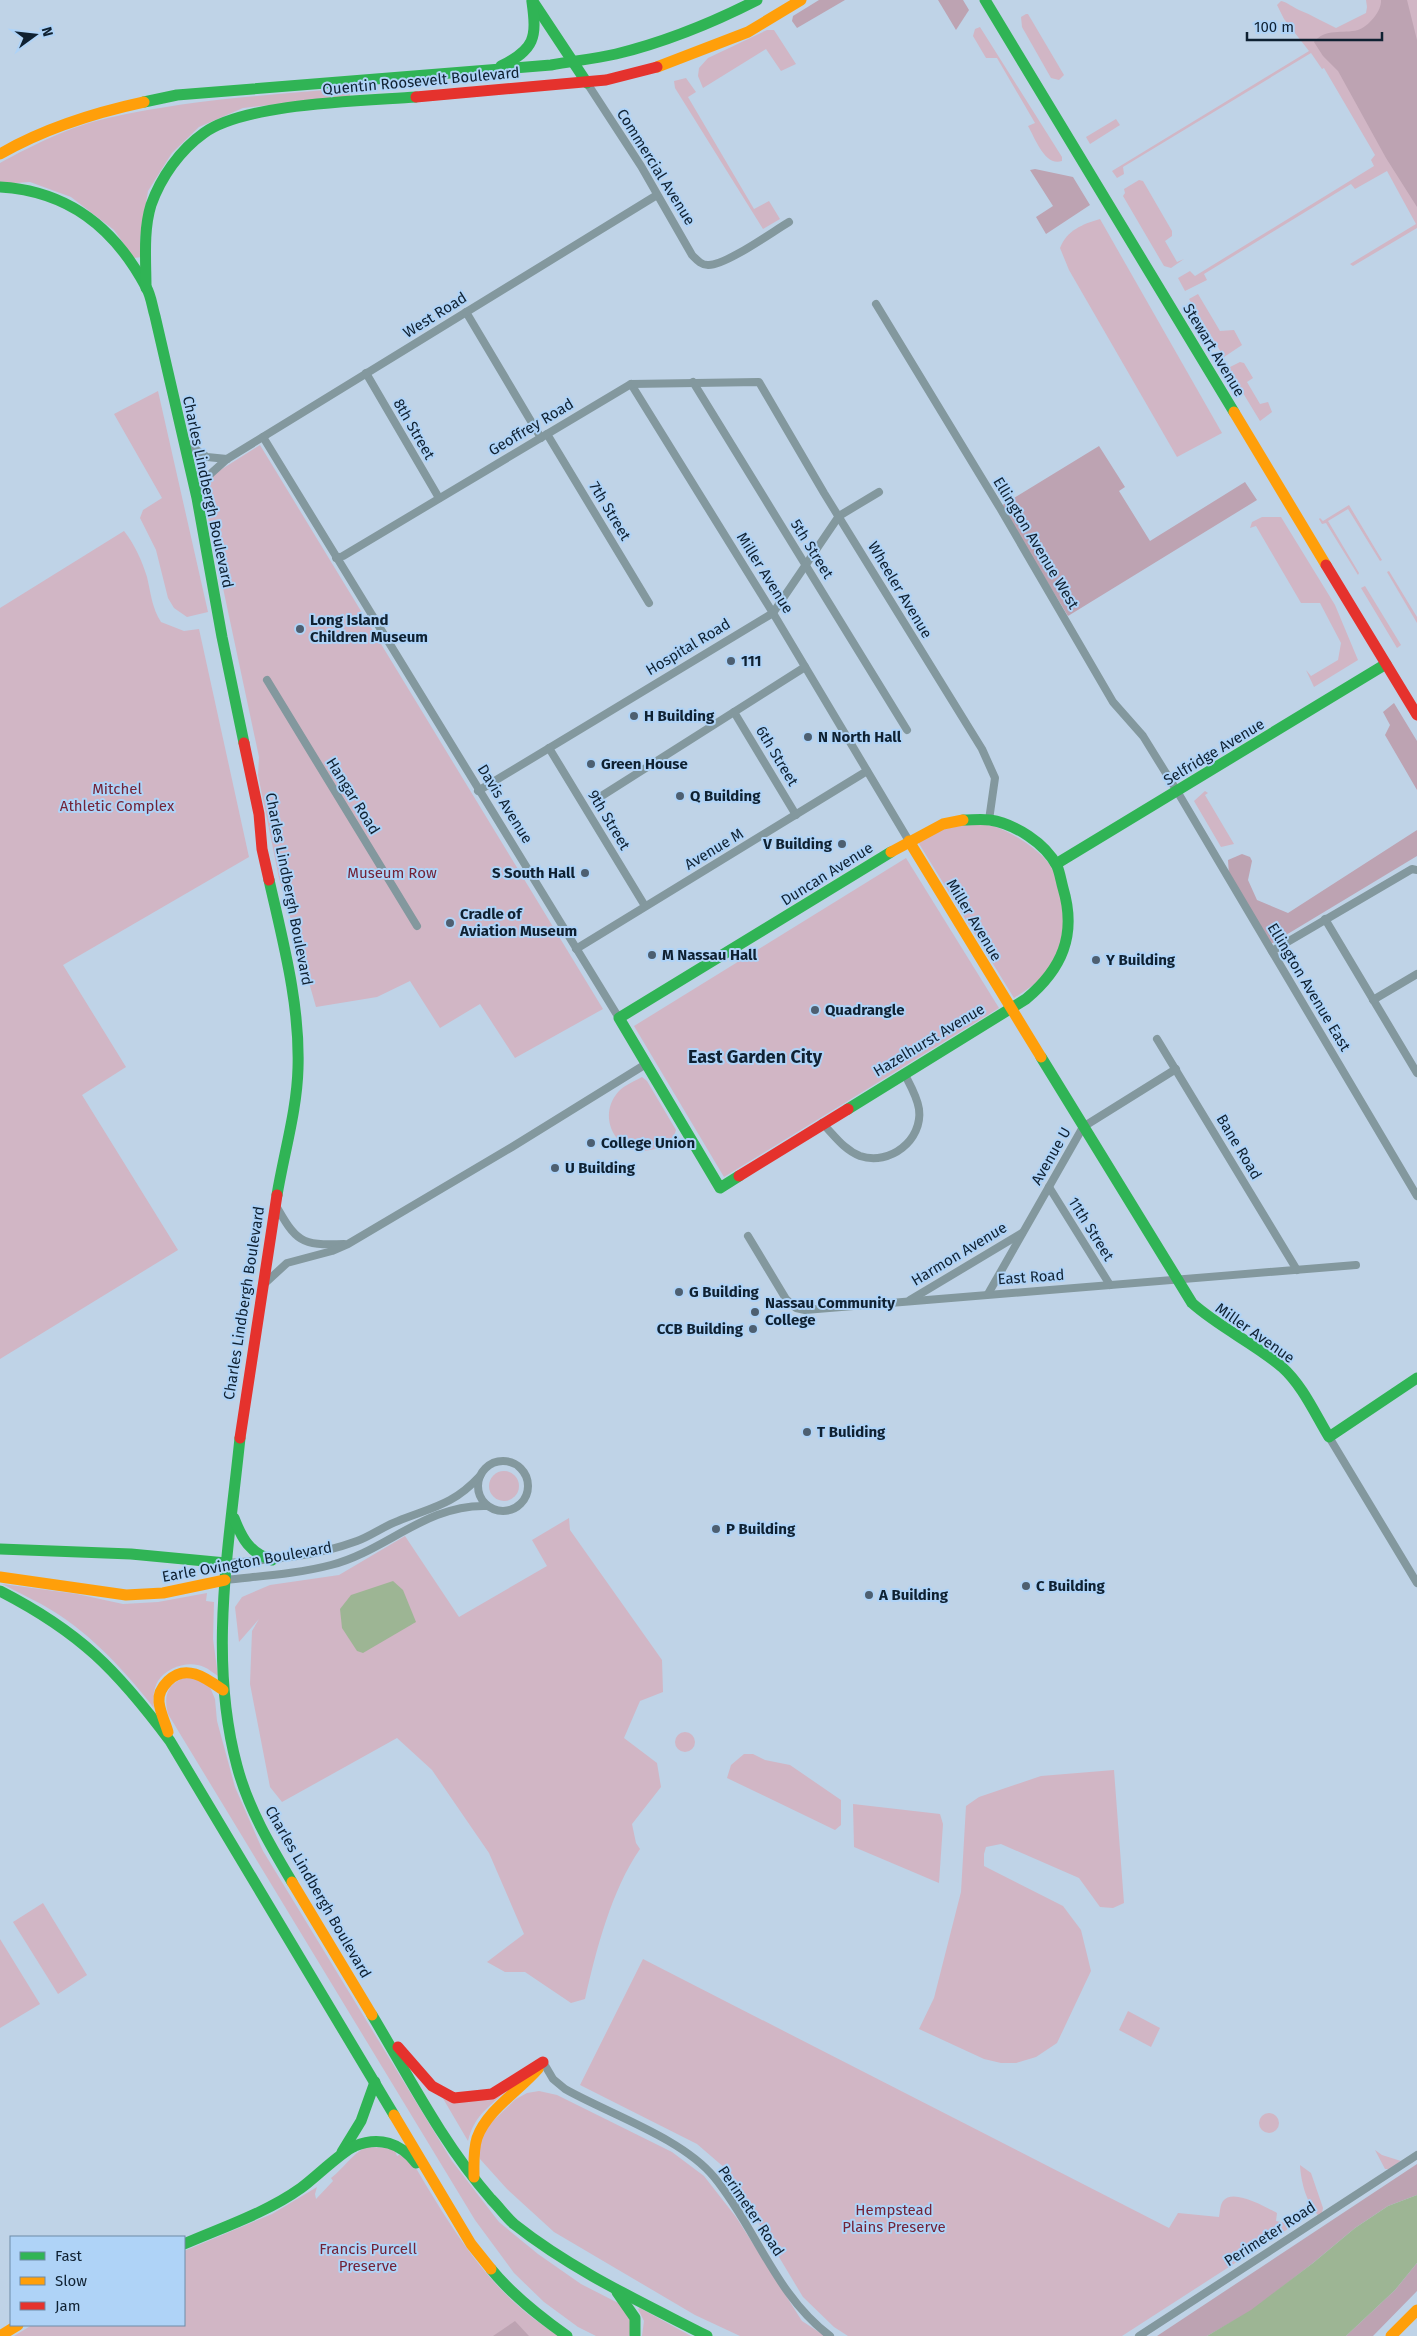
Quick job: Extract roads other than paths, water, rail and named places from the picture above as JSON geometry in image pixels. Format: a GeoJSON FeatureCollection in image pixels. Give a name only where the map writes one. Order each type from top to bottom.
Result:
{"type":"FeatureCollection","features":[{"type":"Feature","properties":{"kind":"main road","name":"Commercial Avenue"},"geometry":{"type":"LineString","coordinates":[[532,0],[587,83]]}},
{"type":"Feature","properties":{"kind":"main road"},"geometry":{"type":"LineString","coordinates":[[494,70],[523,55],[530,48],[536,33],[532,0]]}},
{"type":"Feature","properties":{"kind":"main road","name":"Quentin Roosevelt Boulevard"},"geometry":{"type":"LineString","coordinates":[[0,154],[45,130],[136,103],[176,95],[494,70],[597,58],[651,44],[738,10],[757,0]]}},
{"type":"Feature","properties":{"kind":"main road","name":"Quentin Roosevelt Boulevard"},"geometry":{"type":"LineString","coordinates":[[146,288],[146,232],[151,206],[158,189],[180,155],[205,132],[228,120],[284,108],[587,83],[667,64],[748,32],[801,0]]}},
{"type":"Feature","properties":{"kind":"main road","name":"Stewart Avenue"},"geometry":{"type":"LineString","coordinates":[[985,0],[1417,715]]}},
{"type":"Feature","properties":{"kind":"main road","name":"Charles Lindbergh Boulevard"},"geometry":{"type":"LineString","coordinates":[[0,187],[18,187],[42,192],[78,208],[99,225],[117,245],[146,288],[185,442],[222,637],[259,814],[262,849],[289,966],[297,1024],[298,1068],[296,1092],[261,1286],[242,1417],[233,1516],[226,1563],[221,1648],[223,1690],[226,1721],[237,1768],[260,1828],[458,2158],[474,2179],[512,2223],[571,2263],[615,2289],[707,2336]]}},
{"type":"Feature","properties":{"kind":"main road","name":"Selfridge Avenue"},"geometry":{"type":"LineString","coordinates":[[1056,864],[1386,664]]}},
{"type":"Feature","properties":{"kind":"main road","name":"Duncan Avenue"},"geometry":{"type":"LineString","coordinates":[[619,1018],[909,841],[943,824],[963,820],[989,820],[1009,826],[1027,836],[1056,864]]}},
{"type":"Feature","properties":{"kind":"main road","name":"Miller Avenue"},"geometry":{"type":"LineString","coordinates":[[909,841],[1176,1280],[1192,1303],[1208,1320],[1283,1368],[1297,1384],[1329,1437]]}},
{"type":"Feature","properties":{"kind":"main road","name":"Hazelhurst Avenue"},"geometry":{"type":"LineString","coordinates":[[720,1188],[822,1123],[1026,999],[1045,982],[1057,965],[1069,930],[1069,907],[1056,864]]}},
{"type":"Feature","properties":{"kind":"main road","name":"Davis Avenue"},"geometry":{"type":"LineString","coordinates":[[619,1018],[720,1188]]}},
{"type":"Feature","properties":{"kind":"main road"},"geometry":{"type":"LineString","coordinates":[[1329,1437],[1417,1378]]}},
{"type":"Feature","properties":{"kind":"main road"},"geometry":{"type":"LineString","coordinates":[[233,1516],[246,1546],[254,1554],[272,1560]]}},
{"type":"Feature","properties":{"kind":"main road","name":"Earle Ovington Boulevard"},"geometry":{"type":"LineString","coordinates":[[0,1549],[131,1554],[226,1563]]}},
{"type":"Feature","properties":{"kind":"main road","name":"Earle Ovington Boulevard"},"geometry":{"type":"LineString","coordinates":[[0,1577],[34,1580],[101,1593],[128,1595],[155,1593],[225,1580]]}},
{"type":"Feature","properties":{"kind":"main road"},"geometry":{"type":"LineString","coordinates":[[0,1592],[45,1614],[78,1637],[100,1655],[134,1692],[170,1741],[470,2244],[504,2285],[543,2319],[567,2336]]}},
{"type":"Feature","properties":{"kind":"main road"},"geometry":{"type":"LineString","coordinates":[[170,1741],[159,1699],[162,1688],[170,1679],[177,1674],[194,1672],[223,1690]]}},
{"type":"Feature","properties":{"kind":"main road"},"geometry":{"type":"LineString","coordinates":[[375,2020],[432,2086],[454,2098],[492,2094],[543,2062]]}},
{"type":"Feature","properties":{"kind":"main road"},"geometry":{"type":"LineString","coordinates":[[474,2179],[472,2154],[477,2133],[483,2123],[525,2086],[543,2062]]}},
{"type":"Feature","properties":{"kind":"main road"},"geometry":{"type":"LineString","coordinates":[[339,2157],[361,2121],[375,2082]]}},
{"type":"Feature","properties":{"kind":"main road"},"geometry":{"type":"LineString","coordinates":[[185,2244],[272,2206],[301,2188],[354,2146],[361,2144],[371,2142],[393,2143],[410,2155],[436,2188]]}},
{"type":"Feature","properties":{"kind":"main road"},"geometry":{"type":"LineString","coordinates":[[615,2289],[634,2315],[638,2328],[635,2336]]}},
{"type":"Feature","properties":{"kind":"main road"},"geometry":{"type":"LineString","coordinates":[[1391,2336],[1417,2310]]}},
{"type":"Feature","properties":{"kind":"main road"},"geometry":{"type":"LineString","coordinates":[[0,2336],[16,2326]]}},
{"type":"Feature","properties":{"kind":"street","name":"Commercial Avenue"},"geometry":{"type":"LineString","coordinates":[[587,83],[658,195],[692,255],[706,265],[720,264],[789,222]]}},
{"type":"Feature","properties":{"kind":"street","name":"West Road"},"geometry":{"type":"LineString","coordinates":[[196,496],[207,477],[227,459],[658,195]]}},
{"type":"Feature","properties":{"kind":"street","name":"Ellington Avenue West"},"geometry":{"type":"LineString","coordinates":[[876,304],[1000,508],[1113,702],[1143,736],[1177,791]]}},
{"type":"Feature","properties":{"kind":"street","name":"7th Street"},"geometry":{"type":"LineString","coordinates":[[466,312],[649,603]]}},
{"type":"Feature","properties":{"kind":"street","name":"8th Street"},"geometry":{"type":"LineString","coordinates":[[366,374],[439,498]]}},
{"type":"Feature","properties":{"kind":"street","name":"5th Street"},"geometry":{"type":"LineString","coordinates":[[693,382],[907,730]]}},
{"type":"Feature","properties":{"kind":"street","name":"Geoffrey Road"},"geometry":{"type":"LineString","coordinates":[[336,558],[343,556],[630,384],[759,382]]}},
{"type":"Feature","properties":{"kind":"street","name":"Wheeler Avenue"},"geometry":{"type":"LineString","coordinates":[[759,382],[982,749],[995,778],[989,820]]}},
{"type":"Feature","properties":{"kind":"street","name":"Miller Avenue"},"geometry":{"type":"LineString","coordinates":[[630,384],[773,613],[909,841]]}},
{"type":"Feature","properties":{"kind":"street","name":"Davis Avenue"},"geometry":{"type":"LineString","coordinates":[[263,437],[478,791],[619,1018]]}},
{"type":"Feature","properties":{"kind":"street"},"geometry":{"type":"LineString","coordinates":[[185,442],[207,457],[227,459]]}},
{"type":"Feature","properties":{"kind":"street","name":"Hospital Road"},"geometry":{"type":"LineString","coordinates":[[478,791],[773,613],[839,516],[879,492]]}},
{"type":"Feature","properties":{"kind":"street"},"geometry":{"type":"LineString","coordinates":[[600,797],[805,668]]}},
{"type":"Feature","properties":{"kind":"street","name":"Hangar Road"},"geometry":{"type":"LineString","coordinates":[[267,680],[417,926]]}},
{"type":"Feature","properties":{"kind":"street","name":"6th Street"},"geometry":{"type":"LineString","coordinates":[[734,712],[796,815]]}},
{"type":"Feature","properties":{"kind":"street","name":"9th Street"},"geometry":{"type":"LineString","coordinates":[[549,748],[646,906]]}},
{"type":"Feature","properties":{"kind":"street","name":"Avenue M"},"geometry":{"type":"LineString","coordinates":[[576,949],[867,771]]}},
{"type":"Feature","properties":{"kind":"street","name":"Ellington Avenue East"},"geometry":{"type":"LineString","coordinates":[[1177,791],[1417,1196]]}},
{"type":"Feature","properties":{"kind":"street"},"geometry":{"type":"LineString","coordinates":[[1272,951],[1412,869],[1417,870]]}},
{"type":"Feature","properties":{"kind":"street"},"geometry":{"type":"LineString","coordinates":[[1325,919],[1417,1073]]}},
{"type":"Feature","properties":{"kind":"street"},"geometry":{"type":"LineString","coordinates":[[1373,1000],[1417,974]]}},
{"type":"Feature","properties":{"kind":"street","name":"Bane Road"},"geometry":{"type":"LineString","coordinates":[[1157,1040],[1297,1270]]}},
{"type":"Feature","properties":{"kind":"street"},"geometry":{"type":"LineString","coordinates":[[261,1286],[287,1263],[332,1251],[348,1244],[495,1158],[646,1064]]}},
{"type":"Feature","properties":{"kind":"street","name":"Avenue U"},"geometry":{"type":"LineString","coordinates":[[988,1294],[1083,1127],[1176,1069]]}},
{"type":"Feature","properties":{"kind":"street"},"geometry":{"type":"LineString","coordinates":[[822,1123],[846,1148],[861,1156],[880,1158],[898,1152],[913,1136],[919,1116],[915,1094],[904,1073]]}},
{"type":"Feature","properties":{"kind":"street","name":"11th Street"},"geometry":{"type":"LineString","coordinates":[[1049,1187],[1110,1285]]}},
{"type":"Feature","properties":{"kind":"street"},"geometry":{"type":"LineString","coordinates":[[275,1203],[294,1235],[308,1243],[348,1244]]}},
{"type":"Feature","properties":{"kind":"street","name":"Harmon Avenue"},"geometry":{"type":"LineString","coordinates":[[908,1301],[1024,1232]]}},
{"type":"Feature","properties":{"kind":"street","name":"East Road"},"geometry":{"type":"LineString","coordinates":[[748,1236],[786,1300],[796,1308],[805,1310],[1356,1265]]}},
{"type":"Feature","properties":{"kind":"street"},"geometry":{"type":"LineString","coordinates":[[1329,1437],[1417,1583]]}},
{"type":"Feature","properties":{"kind":"street"},"geometry":{"type":"LineString","coordinates":[[506,1461],[520,1467],[528,1480],[527,1497],[515,1509],[500,1512],[487,1506],[479,1492],[480,1476],[492,1464],[506,1461]]}},
{"type":"Feature","properties":{"kind":"street","name":"Earle Ovington Boulevard"},"geometry":{"type":"LineString","coordinates":[[226,1563],[311,1556],[358,1541],[392,1523],[449,1502],[465,1492],[480,1476]]}},
{"type":"Feature","properties":{"kind":"street","name":"Earle Ovington Boulevard"},"geometry":{"type":"LineString","coordinates":[[225,1580],[331,1565],[364,1553],[399,1532],[458,1507],[487,1506]]}},
{"type":"Feature","properties":{"kind":"street","name":"Perimeter Road"},"geometry":{"type":"LineString","coordinates":[[543,2062],[576,2095],[660,2137],[698,2161],[714,2177],[734,2206],[790,2295],[808,2317],[830,2336]]}},
{"type":"Feature","properties":{"kind":"street","name":"Perimeter Road"},"geometry":{"type":"LineString","coordinates":[[1139,2336],[1417,2156]]}},
{"type":"Feature","properties":{"kind":"place","name":"Long Island Children Museum"},"geometry":{"type":"Point","coordinates":[300,629]}},
{"type":"Feature","properties":{"kind":"place","name":"111"},"geometry":{"type":"Point","coordinates":[731,661]}},
{"type":"Feature","properties":{"kind":"place","name":"H Building"},"geometry":{"type":"Point","coordinates":[634,716]}},
{"type":"Feature","properties":{"kind":"place","name":"N North Hall"},"geometry":{"type":"Point","coordinates":[808,737]}},
{"type":"Feature","properties":{"kind":"place","name":"Green House"},"geometry":{"type":"Point","coordinates":[591,764]}},
{"type":"Feature","properties":{"kind":"place","name":"Q Building"},"geometry":{"type":"Point","coordinates":[680,796]}},
{"type":"Feature","properties":{"kind":"place","name":"V Building"},"geometry":{"type":"Point","coordinates":[842,844]}},
{"type":"Feature","properties":{"kind":"place","name":"S South Hall"},"geometry":{"type":"Point","coordinates":[585,873]}},
{"type":"Feature","properties":{"kind":"place","name":"Cradle of Aviation Museum"},"geometry":{"type":"Point","coordinates":[450,923]}},
{"type":"Feature","properties":{"kind":"place","name":"M Nassau Hall"},"geometry":{"type":"Point","coordinates":[652,955]}},
{"type":"Feature","properties":{"kind":"place","name":"Y Building"},"geometry":{"type":"Point","coordinates":[1096,960]}},
{"type":"Feature","properties":{"kind":"place","name":"Quadrangle"},"geometry":{"type":"Point","coordinates":[815,1010]}},
{"type":"Feature","properties":{"kind":"place","name":"College Union"},"geometry":{"type":"Point","coordinates":[591,1143]}},
{"type":"Feature","properties":{"kind":"place","name":"U Building"},"geometry":{"type":"Point","coordinates":[555,1168]}},
{"type":"Feature","properties":{"kind":"place","name":"G Building"},"geometry":{"type":"Point","coordinates":[679,1292]}},
{"type":"Feature","properties":{"kind":"place","name":"Nassau Community College"},"geometry":{"type":"Point","coordinates":[755,1312]}},
{"type":"Feature","properties":{"kind":"place","name":"CCB Building"},"geometry":{"type":"Point","coordinates":[753,1329]}},
{"type":"Feature","properties":{"kind":"place","name":"T Buliding"},"geometry":{"type":"Point","coordinates":[807,1432]}},
{"type":"Feature","properties":{"kind":"place","name":"P Building"},"geometry":{"type":"Point","coordinates":[716,1529]}},
{"type":"Feature","properties":{"kind":"place","name":"C Building"},"geometry":{"type":"Point","coordinates":[1026,1586]}},
{"type":"Feature","properties":{"kind":"place","name":"A Building"},"geometry":{"type":"Point","coordinates":[869,1595]}},
{"type":"Feature","properties":{"kind":"district","name":"East Garden City"},"geometry":{"type":"Point","coordinates":[755,1057]}},
{"type":"Feature","properties":{"kind":"park label","name":"Mitchel Athletic Complex"},"geometry":{"type":"Point","coordinates":[117,798]}},
{"type":"Feature","properties":{"kind":"park label","name":"Museum Row"},"geometry":{"type":"Point","coordinates":[392,873]}},
{"type":"Feature","properties":{"kind":"park label","name":"Hempstead Plains Preserve"},"geometry":{"type":"Point","coordinates":[894,2218]}},
{"type":"Feature","properties":{"kind":"park label","name":"Francis Purcell Preserve"},"geometry":{"type":"Point","coordinates":[368,2258]}}]}
